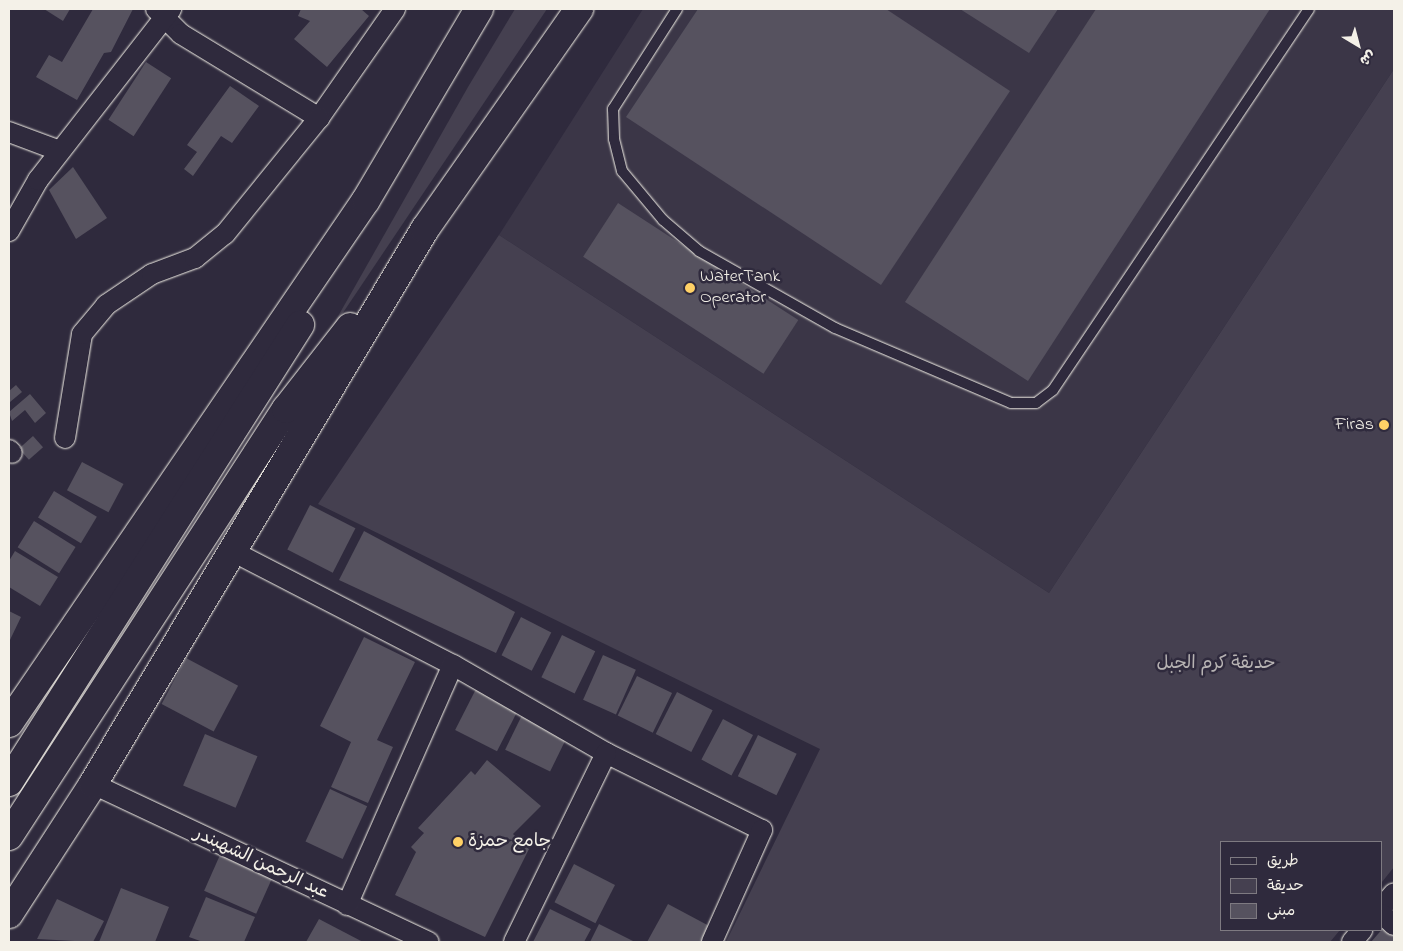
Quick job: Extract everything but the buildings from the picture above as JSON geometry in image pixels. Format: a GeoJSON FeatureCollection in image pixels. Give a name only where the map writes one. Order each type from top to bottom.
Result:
{"type":"FeatureCollection","features":[{"type":"Feature","properties":{"kind":"main road"},"geometry":{"type":"LineString","coordinates":[[9,782],[287,349],[366,200],[479,9]]}},
{"type":"Feature","properties":{"kind":"main road"},"geometry":{"type":"LineString","coordinates":[[9,836],[286,409],[425,230],[579,9]]}},
{"type":"Feature","properties":{"kind":"main road"},"geometry":{"type":"LineString","coordinates":[[9,723],[366,200]]}},
{"type":"Feature","properties":{"kind":"main road"},"geometry":{"type":"LineString","coordinates":[[9,914],[93,784],[425,230]]}},
{"type":"Feature","properties":{"kind":"street"},"geometry":{"type":"LineString","coordinates":[[65,438],[82,334],[106,305],[152,274],[195,258],[225,234],[319,118],[395,9]]}},
{"type":"Feature","properties":{"kind":"street"},"geometry":{"type":"LineString","coordinates":[[9,231],[60,151],[164,11],[181,34],[319,118]]}},
{"type":"Feature","properties":{"kind":"street"},"geometry":{"type":"LineString","coordinates":[[9,132],[60,151]]}},
{"type":"Feature","properties":{"kind":"street"},"geometry":{"type":"LineString","coordinates":[[232,551],[453,665],[606,752],[762,830],[712,942]]}},
{"type":"Feature","properties":{"kind":"street"},"geometry":{"type":"LineString","coordinates":[[347,905],[453,665]]}},
{"type":"Feature","properties":{"kind":"street"},"geometry":{"type":"LineString","coordinates":[[514,942],[606,752]]}},
{"type":"Feature","properties":{"kind":"street","name":"عبد الرحمن الشهبندر"},"geometry":{"type":"LineString","coordinates":[[93,784],[347,905],[418,941]]}},
{"type":"Feature","properties":{"kind":"street"},"geometry":{"type":"LineString","coordinates":[[1383,906],[1394,893]]}},
{"type":"Feature","properties":{"kind":"street"},"geometry":{"type":"LineString","coordinates":[[1383,915],[1394,925]]}},
{"type":"Feature","properties":{"kind":"street"},"geometry":{"type":"LineString","coordinates":[[1352,942],[1361,931]]}},
{"type":"Feature","properties":{"kind":"lane"},"geometry":{"type":"LineString","coordinates":[[677,9],[613,109],[614,139],[622,171],[663,220],[699,251],[835,328],[1011,403],[1036,403],[1053,390],[1309,9]]}},
{"type":"Feature","properties":{"kind":"shaded area"},"geometry":{"type":"Polygon","coordinates":[[[643,9],[1394,9],[1394,69],[1049,593],[499,235],[643,9]]]}},
{"type":"Feature","properties":{"kind":"green space"},"geometry":{"type":"Polygon","coordinates":[[[515,9],[547,9],[324,341],[468,87],[515,9]]]}},
{"type":"Feature","properties":{"kind":"green space","name":"حديقة كرم الجبل"},"geometry":{"type":"Polygon","coordinates":[[[1394,69],[1394,867],[1383,881],[1383,841],[1220,841],[1220,931],[1339,931],[1330,942],[726,942],[820,749],[318,504],[499,235],[1049,593],[1394,69]]]}},
{"type":"Feature","properties":{"kind":"place","name":"WaterTank Operator"},"geometry":{"type":"Point","coordinates":[690,288]}},
{"type":"Feature","properties":{"kind":"place","name":"Firas"},"geometry":{"type":"Point","coordinates":[1384,425]}},
{"type":"Feature","properties":{"kind":"place","name":"جامع حمزة"},"geometry":{"type":"Point","coordinates":[458,842]}}]}
